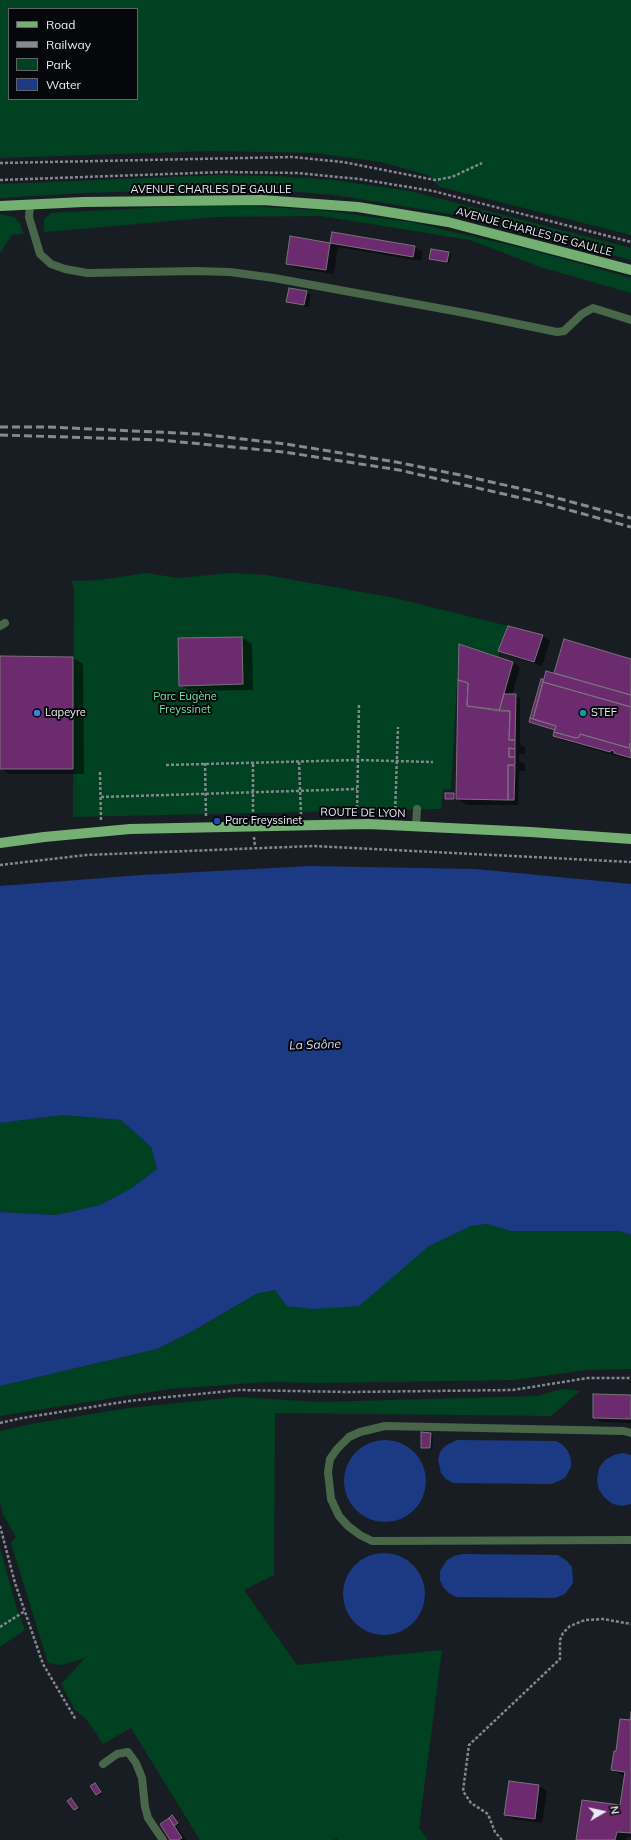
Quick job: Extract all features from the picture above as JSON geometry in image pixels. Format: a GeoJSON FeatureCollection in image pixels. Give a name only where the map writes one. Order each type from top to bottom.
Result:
{"type":"FeatureCollection","features":[{"type":"Feature","properties":{"kind":"main road","name":"AVENUE CHARLES DE GAULLE"},"geometry":{"type":"LineString","coordinates":[[0,206],[99,202],[262,200],[358,207],[448,222],[631,270]]}},
{"type":"Feature","properties":{"kind":"main road","name":"ROUTE DE LYON"},"geometry":{"type":"LineString","coordinates":[[0,843],[44,837],[130,829],[254,825],[368,824],[631,840]]}},
{"type":"Feature","properties":{"kind":"lane"},"geometry":{"type":"LineString","coordinates":[[30,205],[29,217],[40,254],[51,264],[65,269],[87,273],[196,271],[230,272],[457,312],[557,332],[564,331],[588,309],[598,308],[631,320]]}},
{"type":"Feature","properties":{"kind":"lane"},"geometry":{"type":"LineString","coordinates":[[416,826],[417,809]]}},
{"type":"Feature","properties":{"kind":"lane"},"geometry":{"type":"LineString","coordinates":[[631,1433],[624,1431],[385,1426],[360,1432],[349,1437],[337,1449],[330,1459],[328,1472],[331,1499],[339,1516],[348,1526],[360,1535],[372,1540],[631,1540]]}},
{"type":"Feature","properties":{"kind":"lane"},"geometry":{"type":"LineString","coordinates":[[103,1764],[117,1754],[128,1752],[136,1763],[142,1778],[145,1807],[148,1818],[163,1840]]}},
{"type":"Feature","properties":{"kind":"path"},"geometry":{"type":"LineString","coordinates":[[0,163],[292,157],[343,162],[435,180],[452,176],[482,162]]}},
{"type":"Feature","properties":{"kind":"path"},"geometry":{"type":"LineString","coordinates":[[0,180],[224,172],[304,174],[358,179],[434,191],[631,242]]}},
{"type":"Feature","properties":{"kind":"path"},"geometry":{"type":"LineString","coordinates":[[357,816],[359,703]]}},
{"type":"Feature","properties":{"kind":"path"},"geometry":{"type":"LineString","coordinates":[[395,817],[398,726]]}},
{"type":"Feature","properties":{"kind":"path"},"geometry":{"type":"LineString","coordinates":[[166,765],[242,762],[253,764],[357,760],[433,762]]}},
{"type":"Feature","properties":{"kind":"path"},"geometry":{"type":"LineString","coordinates":[[299,762],[302,817]]}},
{"type":"Feature","properties":{"kind":"path"},"geometry":{"type":"LineString","coordinates":[[204,763],[206,818]]}},
{"type":"Feature","properties":{"kind":"path"},"geometry":{"type":"LineString","coordinates":[[253,764],[255,847]]}},
{"type":"Feature","properties":{"kind":"path"},"geometry":{"type":"LineString","coordinates":[[100,772],[102,825]]}},
{"type":"Feature","properties":{"kind":"path"},"geometry":{"type":"LineString","coordinates":[[101,797],[357,789]]}},
{"type":"Feature","properties":{"kind":"path"},"geometry":{"type":"LineString","coordinates":[[0,865],[86,855],[255,847],[313,846],[631,862]]}},
{"type":"Feature","properties":{"kind":"path"},"geometry":{"type":"LineString","coordinates":[[0,1423],[129,1401],[239,1390],[349,1392],[513,1390],[588,1378],[631,1378]]}},
{"type":"Feature","properties":{"kind":"path"},"geometry":{"type":"LineString","coordinates":[[0,1526],[15,1583],[43,1664],[76,1720]]}},
{"type":"Feature","properties":{"kind":"path"},"geometry":{"type":"LineString","coordinates":[[0,1627],[25,1611]]}},
{"type":"Feature","properties":{"kind":"path"},"geometry":{"type":"LineString","coordinates":[[502,1840],[495,1832],[488,1814],[471,1802],[463,1791],[469,1744],[560,1659],[560,1640],[563,1633],[570,1626],[585,1620],[603,1619],[631,1624]]}},
{"type":"Feature","properties":{"kind":"green space"},"geometry":{"type":"Polygon","coordinates":[[[0,0],[631,0],[631,235],[440,187],[428,175],[381,162],[314,153],[211,151],[0,158],[0,0]]]}},
{"type":"Feature","properties":{"kind":"green space"},"geometry":{"type":"Polygon","coordinates":[[[219,175],[276,176],[333,180],[410,191],[631,248],[631,260],[468,217],[335,195],[262,189],[219,189],[84,193],[0,198],[0,184],[219,175]]]}},
{"type":"Feature","properties":{"kind":"green space"},"geometry":{"type":"Polygon","coordinates":[[[184,206],[252,206],[318,210],[411,222],[535,251],[631,278],[631,293],[543,268],[470,240],[321,216],[218,217],[44,232],[44,219],[51,213],[184,206]]]}},
{"type":"Feature","properties":{"kind":"green space"},"geometry":{"type":"Polygon","coordinates":[[[0,214],[14,217],[20,223],[24,234],[12,235],[0,253],[0,214]]]}},
{"type":"Feature","properties":{"kind":"green space","name":"Parc Eugène Freyssinet"},"geometry":{"type":"Polygon","coordinates":[[[146,573],[178,578],[231,573],[266,575],[395,598],[508,626],[498,656],[459,644],[451,789],[443,790],[441,809],[73,817],[74,589],[72,581],[99,580],[146,573]]]}},
{"type":"Feature","properties":{"kind":"green space"},"geometry":{"type":"Polygon","coordinates":[[[63,1115],[121,1120],[151,1147],[157,1169],[132,1188],[100,1205],[56,1215],[0,1212],[0,1123],[63,1115]]]}},
{"type":"Feature","properties":{"kind":"green space"},"geometry":{"type":"Polygon","coordinates":[[[487,1224],[511,1231],[620,1231],[631,1235],[631,1369],[587,1370],[513,1380],[321,1383],[267,1382],[169,1389],[0,1416],[0,1386],[157,1349],[193,1331],[256,1294],[405,1265],[429,1246],[471,1226],[487,1224]]]}},
{"type":"Feature","properties":{"kind":"green space"},"geometry":{"type":"Polygon","coordinates":[[[562,1389],[580,1391],[551,1416],[275,1413],[274,1575],[244,1590],[297,1665],[442,1650],[419,1828],[428,1840],[338,1840],[337,1838],[333,1840],[200,1840],[131,1728],[103,1744],[87,1720],[75,1710],[61,1684],[85,1658],[61,1665],[48,1663],[11,1543],[16,1537],[3,1514],[0,1503],[0,1431],[31,1424],[128,1408],[239,1397],[318,1402],[537,1396],[562,1389]]]}},
{"type":"Feature","properties":{"kind":"green space"},"geometry":{"type":"Polygon","coordinates":[[[0,1548],[16,1606],[25,1630],[0,1647],[0,1548]]]}},
{"type":"Feature","properties":{"kind":"water","name":"La Saône"},"geometry":{"type":"Polygon","coordinates":[[[310,866],[475,869],[631,884],[631,1235],[620,1231],[511,1231],[487,1224],[471,1226],[429,1246],[359,1306],[313,1309],[287,1306],[275,1290],[256,1294],[193,1331],[157,1349],[0,1386],[0,1212],[56,1215],[100,1205],[132,1188],[157,1169],[151,1147],[121,1120],[63,1115],[0,1123],[0,886],[142,875],[310,866]]]}},
{"type":"Feature","properties":{"kind":"water"},"geometry":{"type":"Polygon","coordinates":[[[385,1440],[401,1443],[414,1452],[423,1465],[426,1481],[423,1497],[414,1510],[401,1519],[385,1522],[369,1519],[356,1510],[347,1497],[344,1481],[347,1465],[356,1452],[369,1443],[385,1440]]]}},
{"type":"Feature","properties":{"kind":"water"},"geometry":{"type":"Polygon","coordinates":[[[457,1440],[556,1441],[563,1445],[568,1451],[571,1459],[571,1467],[565,1478],[552,1484],[453,1483],[446,1479],[441,1473],[438,1460],[440,1452],[445,1446],[457,1440]]]}},
{"type":"Feature","properties":{"kind":"water"},"geometry":{"type":"Polygon","coordinates":[[[623,1453],[631,1455],[631,1504],[622,1506],[613,1504],[605,1498],[599,1490],[597,1480],[599,1468],[605,1460],[614,1455],[623,1453]]]}},
{"type":"Feature","properties":{"kind":"water"},"geometry":{"type":"Polygon","coordinates":[[[384,1553],[400,1556],[413,1565],[422,1578],[425,1594],[422,1610],[413,1623],[400,1632],[384,1635],[368,1632],[355,1623],[346,1610],[343,1594],[346,1578],[355,1565],[368,1556],[384,1553]]]}},
{"type":"Feature","properties":{"kind":"water"},"geometry":{"type":"Polygon","coordinates":[[[462,1554],[558,1555],[567,1561],[572,1567],[573,1583],[565,1594],[555,1598],[456,1597],[443,1587],[440,1580],[440,1571],[447,1560],[462,1554]]]}},
{"type":"Feature","properties":{"kind":"building"},"geometry":{"type":"Polygon","coordinates":[[[332,232],[415,246],[413,257],[330,243],[332,232]]]}},
{"type":"Feature","properties":{"kind":"building"},"geometry":{"type":"Polygon","coordinates":[[[290,236],[330,243],[326,270],[286,264],[290,236]]]}},
{"type":"Feature","properties":{"kind":"building"},"geometry":{"type":"Polygon","coordinates":[[[431,249],[449,252],[447,262],[429,259],[431,249]]]}},
{"type":"Feature","properties":{"kind":"building"},"geometry":{"type":"Polygon","coordinates":[[[289,288],[307,291],[304,305],[286,302],[289,288]]]}},
{"type":"Feature","properties":{"kind":"building"},"geometry":{"type":"Polygon","coordinates":[[[508,626],[543,635],[534,662],[498,651],[508,626]]]}},
{"type":"Feature","properties":{"kind":"building"},"geometry":{"type":"Polygon","coordinates":[[[242,637],[243,684],[179,686],[178,638],[242,637]]]}},
{"type":"Feature","properties":{"kind":"building"},"geometry":{"type":"Polygon","coordinates":[[[564,639],[631,659],[631,695],[554,673],[564,639]]]}},
{"type":"Feature","properties":{"kind":"building"},"geometry":{"type":"Polygon","coordinates":[[[459,644],[513,662],[499,711],[467,706],[468,683],[458,680],[459,644]]]}},
{"type":"Feature","properties":{"kind":"building","name":"Lapeyre"},"geometry":{"type":"Polygon","coordinates":[[[0,656],[73,657],[73,769],[0,769],[0,656]]]}},
{"type":"Feature","properties":{"kind":"building"},"geometry":{"type":"Polygon","coordinates":[[[546,671],[631,695],[631,707],[543,682],[546,671]]]}},
{"type":"Feature","properties":{"kind":"building"},"geometry":{"type":"Polygon","coordinates":[[[541,679],[543,679],[543,682],[533,719],[530,718],[541,679]]]}},
{"type":"Feature","properties":{"kind":"building"},"geometry":{"type":"Polygon","coordinates":[[[458,680],[468,683],[467,706],[510,711],[509,740],[515,740],[515,749],[509,748],[509,757],[515,757],[515,765],[508,765],[508,800],[456,799],[458,680]]]}},
{"type":"Feature","properties":{"kind":"building","name":"STEF"},"geometry":{"type":"Polygon","coordinates":[[[543,682],[631,707],[631,743],[629,748],[580,734],[579,737],[576,738],[554,732],[556,726],[533,719],[543,682]]]}},
{"type":"Feature","properties":{"kind":"building"},"geometry":{"type":"Polygon","coordinates":[[[504,694],[516,694],[515,740],[509,740],[510,711],[499,711],[504,694]]]}},
{"type":"Feature","properties":{"kind":"building"},"geometry":{"type":"Polygon","coordinates":[[[530,718],[556,726],[555,730],[529,722],[530,718]]]}},
{"type":"Feature","properties":{"kind":"building"},"geometry":{"type":"Polygon","coordinates":[[[554,732],[576,738],[579,737],[580,734],[629,748],[630,743],[631,758],[614,753],[614,751],[611,750],[610,752],[553,736],[554,732]]]}},
{"type":"Feature","properties":{"kind":"building"},"geometry":{"type":"Polygon","coordinates":[[[509,748],[515,749],[515,757],[509,757],[509,748]]]}},
{"type":"Feature","properties":{"kind":"building"},"geometry":{"type":"Polygon","coordinates":[[[508,765],[515,766],[514,800],[508,800],[508,765]]]}},
{"type":"Feature","properties":{"kind":"building"},"geometry":{"type":"Polygon","coordinates":[[[445,793],[454,793],[454,799],[445,799],[445,793]]]}},
{"type":"Feature","properties":{"kind":"building"},"geometry":{"type":"Polygon","coordinates":[[[593,1394],[631,1395],[631,1419],[593,1418],[593,1394]]]}},
{"type":"Feature","properties":{"kind":"building"},"geometry":{"type":"Polygon","coordinates":[[[421,1432],[431,1433],[430,1448],[421,1448],[421,1432]]]}},
{"type":"Feature","properties":{"kind":"building"},"geometry":{"type":"Polygon","coordinates":[[[631,1712],[631,1833],[617,1832],[615,1840],[576,1840],[582,1800],[620,1805],[625,1772],[611,1770],[614,1751],[616,1751],[620,1719],[630,1720],[631,1712]]]}},
{"type":"Feature","properties":{"kind":"building"},"geometry":{"type":"Polygon","coordinates":[[[509,1781],[539,1785],[535,1819],[504,1815],[509,1781]]]}},
{"type":"Feature","properties":{"kind":"building"},"geometry":{"type":"Polygon","coordinates":[[[95,1783],[101,1792],[96,1795],[90,1786],[95,1783]]]}},
{"type":"Feature","properties":{"kind":"building"},"geometry":{"type":"Polygon","coordinates":[[[71,1798],[78,1808],[74,1810],[67,1801],[71,1798]]]}},
{"type":"Feature","properties":{"kind":"building"},"geometry":{"type":"Polygon","coordinates":[[[172,1815],[178,1823],[174,1826],[169,1818],[172,1815]]]}},
{"type":"Feature","properties":{"kind":"building"},"geometry":{"type":"Polygon","coordinates":[[[169,1818],[182,1838],[178,1840],[170,1840],[160,1824],[169,1818]]]}},
{"type":"Feature","properties":{"kind":"railway"},"geometry":{"type":"LineString","coordinates":[[0,427],[48,427],[199,434],[286,444],[396,462],[465,476],[531,491],[631,518]]}},
{"type":"Feature","properties":{"kind":"railway"},"geometry":{"type":"LineString","coordinates":[[0,435],[160,440],[284,452],[399,470],[543,503],[631,527]]}},
{"type":"Feature","properties":{"kind":"place","name":"Lapeyre"},"geometry":{"type":"Point","coordinates":[37,713]}},
{"type":"Feature","properties":{"kind":"place","name":"STEF"},"geometry":{"type":"Point","coordinates":[583,713]}},
{"type":"Feature","properties":{"kind":"place","name":"Parc Freyssinet"},"geometry":{"type":"Point","coordinates":[217,821]}}]}
